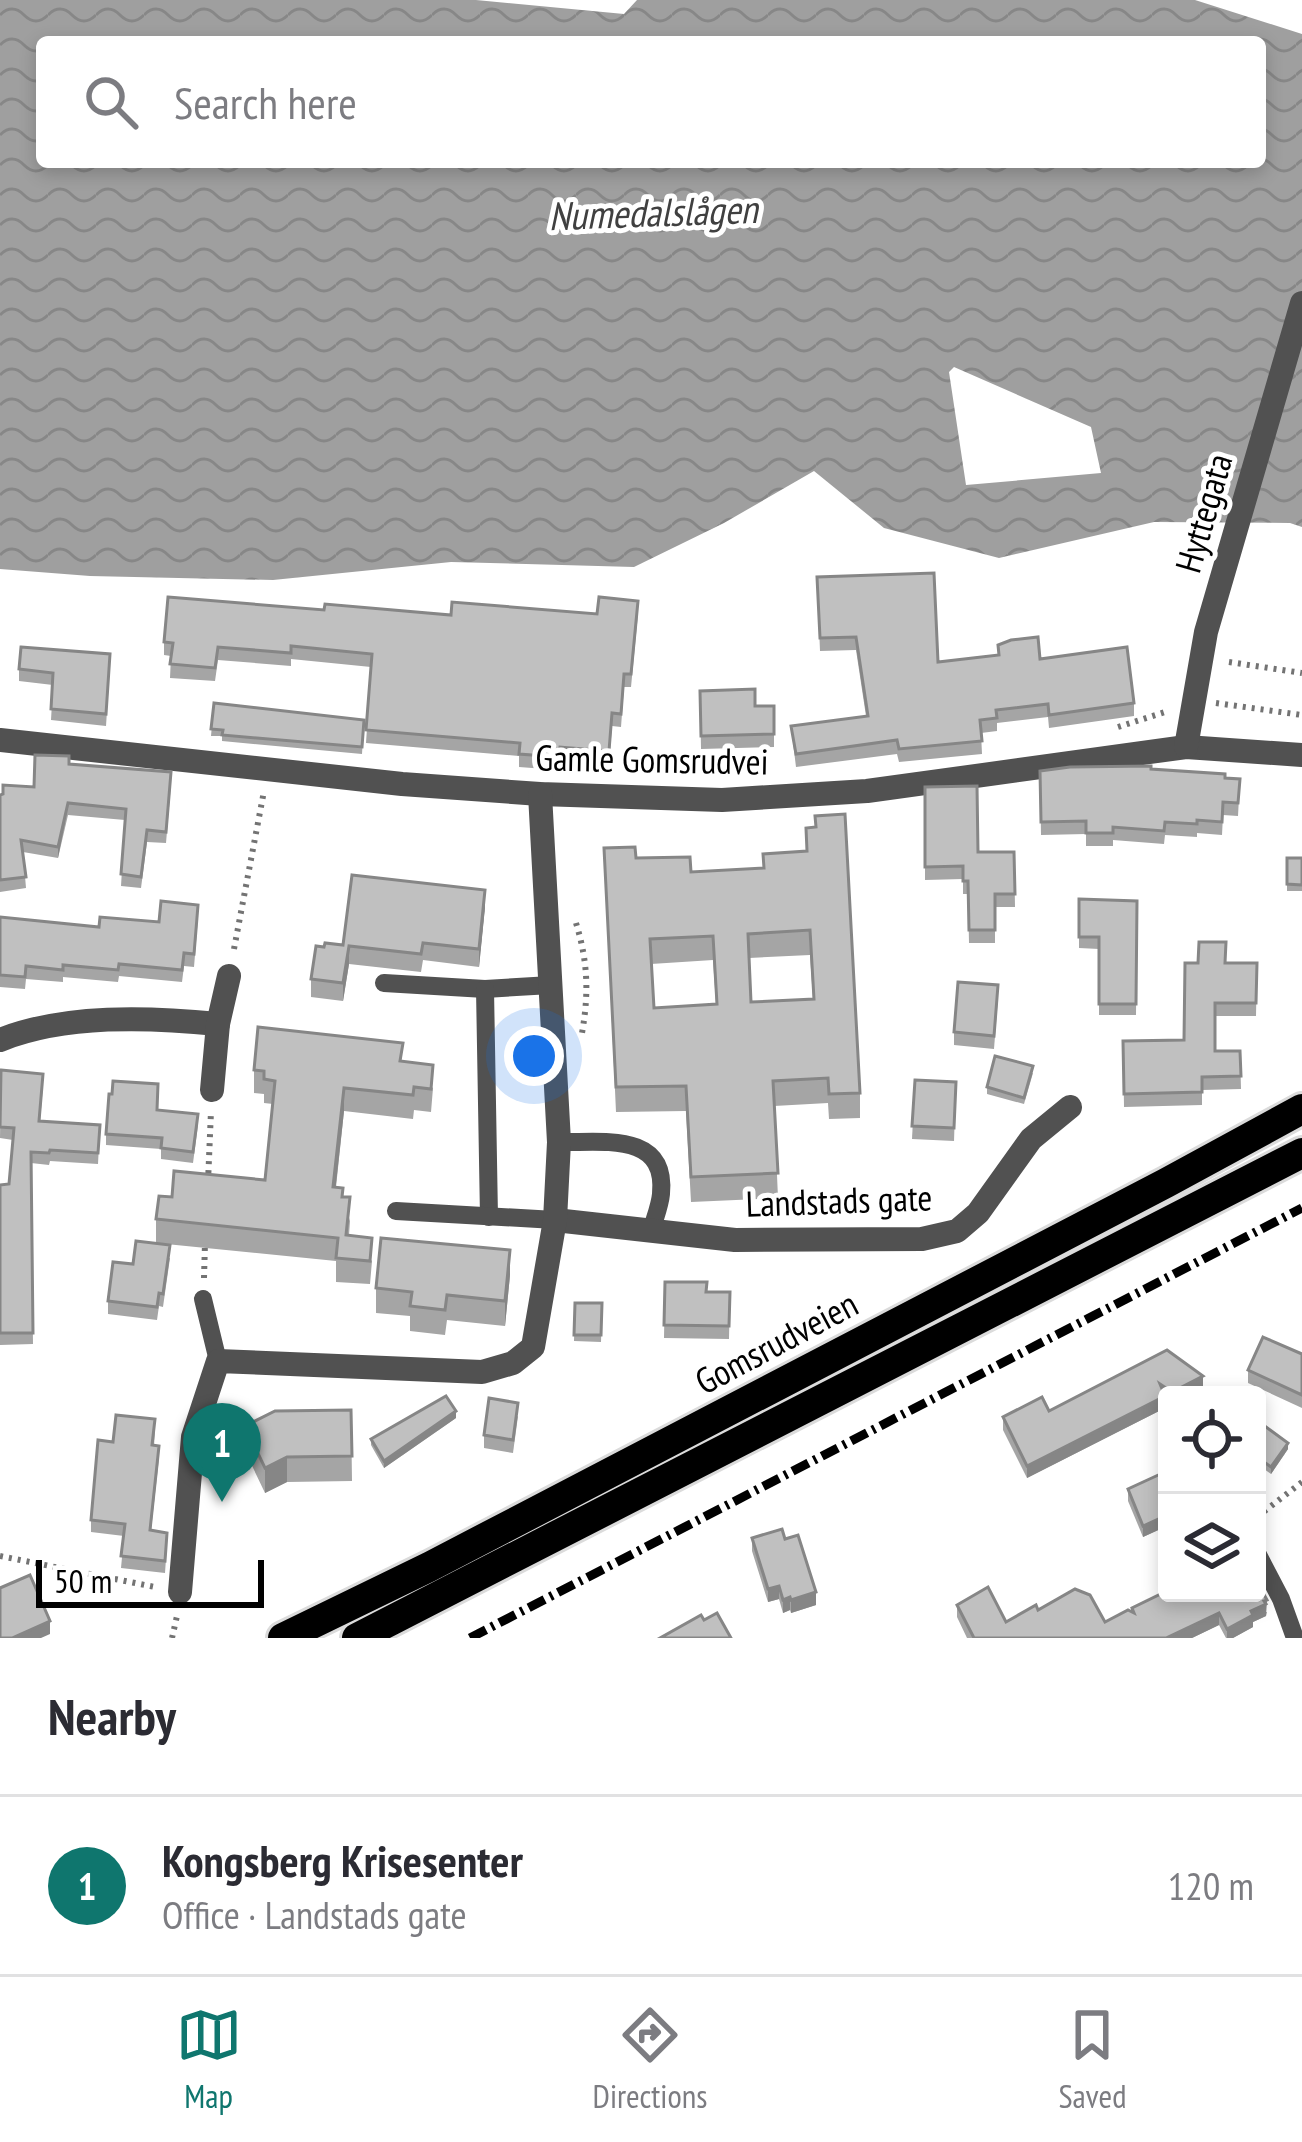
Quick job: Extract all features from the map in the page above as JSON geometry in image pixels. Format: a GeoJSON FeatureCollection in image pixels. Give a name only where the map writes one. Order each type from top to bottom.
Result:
{"type":"FeatureCollection","features":[{"type":"Feature","properties":{"kind":"main road","name":"Gomsrudveien"},"geometry":{"type":"LineString","coordinates":[[283,1638],[429,1567],[1302,1109]]}},
{"type":"Feature","properties":{"kind":"main road","name":"Gomsrudveien"},"geometry":{"type":"LineString","coordinates":[[357,1638],[1302,1153]]}},
{"type":"Feature","properties":{"kind":"street","name":"Hyttegata"},"geometry":{"type":"LineString","coordinates":[[1186,747],[1206,632],[1302,303]]}},
{"type":"Feature","properties":{"kind":"street","name":"Gamle Gomsrudvei"},"geometry":{"type":"LineString","coordinates":[[0,740],[540,794],[722,800],[867,791],[1186,747],[1302,755]]}},
{"type":"Feature","properties":{"kind":"street"},"geometry":{"type":"LineString","coordinates":[[180,1592],[193,1437],[218,1361],[482,1372],[513,1363],[533,1347],[555,1220],[559,1142],[540,794]]}},
{"type":"Feature","properties":{"kind":"street"},"geometry":{"type":"LineString","coordinates":[[212,1090],[218,1024],[229,976]]}},
{"type":"Feature","properties":{"kind":"street"},"geometry":{"type":"LineString","coordinates":[[0,1040],[30,1028],[76,1022],[218,1024]]}},
{"type":"Feature","properties":{"kind":"street","name":"Landstads gate"},"geometry":{"type":"LineString","coordinates":[[555,1220],[735,1240],[922,1239],[957,1231],[978,1213],[1030,1139],[1070,1107]]}},
{"type":"Feature","properties":{"kind":"lane"},"geometry":{"type":"LineString","coordinates":[[384,983],[484,989],[551,985]]}},
{"type":"Feature","properties":{"kind":"lane"},"geometry":{"type":"LineString","coordinates":[[484,989],[490,1217]]}},
{"type":"Feature","properties":{"kind":"lane"},"geometry":{"type":"LineString","coordinates":[[559,1142],[631,1144],[650,1153],[661,1192],[651,1232]]}},
{"type":"Feature","properties":{"kind":"lane"},"geometry":{"type":"LineString","coordinates":[[396,1211],[555,1220]]}},
{"type":"Feature","properties":{"kind":"lane"},"geometry":{"type":"LineString","coordinates":[[202,1299],[218,1361]]}},
{"type":"Feature","properties":{"kind":"lane"},"geometry":{"type":"LineString","coordinates":[[1266,1570],[1295,1638]]}},
{"type":"Feature","properties":{"kind":"path"},"geometry":{"type":"LineString","coordinates":[[1220,660],[1302,673]]}},
{"type":"Feature","properties":{"kind":"path"},"geometry":{"type":"LineString","coordinates":[[1192,705],[1210,702],[1302,715]]}},
{"type":"Feature","properties":{"kind":"path"},"geometry":{"type":"LineString","coordinates":[[229,976],[268,770]]}},
{"type":"Feature","properties":{"kind":"path"},"geometry":{"type":"LineString","coordinates":[[208,1183],[212,1090]]}},
{"type":"Feature","properties":{"kind":"path"},"geometry":{"type":"LineString","coordinates":[[202,1299],[206,1229]]}},
{"type":"Feature","properties":{"kind":"path"},"geometry":{"type":"LineString","coordinates":[[1266,1510],[1302,1482]]}},
{"type":"Feature","properties":{"kind":"path"},"geometry":{"type":"LineString","coordinates":[[0,1556],[180,1592]]}},
{"type":"Feature","properties":{"kind":"water","name":"Numedalslågen"},"geometry":{"type":"Polygon","coordinates":[[[0,0],[476,0],[624,14],[637,0],[1195,0],[1302,34],[1302,527],[1154,522],[999,558],[884,528],[814,471],[634,567],[451,562],[273,580],[0,569],[0,0]],[[954,367],[949,372],[966,485],[1101,473],[1091,427],[954,367]]]}},
{"type":"Feature","properties":{"kind":"building"},"geometry":{"type":"Polygon","coordinates":[[[934,573],[938,662],[999,655],[998,645],[1038,637],[1040,659],[1127,647],[1134,703],[1049,715],[1048,704],[996,710],[997,718],[980,720],[982,741],[899,749],[897,740],[796,754],[791,726],[868,716],[856,637],[820,638],[817,577],[934,573]]]}},
{"type":"Feature","properties":{"kind":"building"},"geometry":{"type":"Polygon","coordinates":[[[168,597],[451,615],[452,602],[597,614],[599,597],[638,601],[631,674],[624,674],[621,714],[612,713],[609,751],[560,747],[559,757],[519,754],[520,743],[366,730],[372,654],[291,646],[291,653],[218,647],[215,668],[170,664],[173,643],[164,642],[168,597]]]}},
{"type":"Feature","properties":{"kind":"building"},"geometry":{"type":"Polygon","coordinates":[[[21,647],[110,654],[106,714],[51,709],[53,673],[19,669],[21,647]]]}},
{"type":"Feature","properties":{"kind":"building"},"geometry":{"type":"Polygon","coordinates":[[[755,689],[755,706],[774,706],[774,734],[701,736],[700,691],[755,689]]]}},
{"type":"Feature","properties":{"kind":"building"},"geometry":{"type":"Polygon","coordinates":[[[214,703],[364,720],[362,747],[222,735],[223,730],[211,729],[214,703]]]}},
{"type":"Feature","properties":{"kind":"building"},"geometry":{"type":"Polygon","coordinates":[[[35,755],[69,756],[69,764],[171,772],[166,832],[147,830],[141,877],[121,874],[126,809],[68,803],[58,847],[21,840],[26,877],[0,880],[0,795],[3,785],[34,787],[35,755]]]}},
{"type":"Feature","properties":{"kind":"building"},"geometry":{"type":"Polygon","coordinates":[[[1151,766],[1240,779],[1238,803],[1223,802],[1222,822],[1165,822],[1164,831],[1113,827],[1113,833],[1086,833],[1086,821],[1041,822],[1040,771],[1151,766]]]}},
{"type":"Feature","properties":{"kind":"building"},"geometry":{"type":"Polygon","coordinates":[[[977,786],[978,852],[1014,852],[1015,894],[995,894],[995,930],[969,930],[963,866],[925,867],[925,787],[977,786]]]}},
{"type":"Feature","properties":{"kind":"building"},"geometry":{"type":"Polygon","coordinates":[[[845,814],[860,1093],[829,1094],[828,1078],[773,1081],[778,1173],[691,1177],[686,1086],[616,1087],[604,848],[635,847],[636,858],[690,857],[691,872],[764,868],[763,854],[807,851],[806,828],[816,827],[815,816],[845,814]],[[810,930],[748,934],[751,1002],[814,999],[810,930]],[[713,936],[650,939],[654,1008],[717,1004],[713,936]]]}},
{"type":"Feature","properties":{"kind":"building"},"geometry":{"type":"Polygon","coordinates":[[[1287,858],[1302,858],[1302,885],[1287,884],[1287,858]]]}},
{"type":"Feature","properties":{"kind":"building"},"geometry":{"type":"Polygon","coordinates":[[[352,875],[485,890],[479,949],[423,943],[421,954],[349,946],[343,983],[311,979],[316,946],[343,945],[352,875]]]}},
{"type":"Feature","properties":{"kind":"building"},"geometry":{"type":"Polygon","coordinates":[[[1079,899],[1137,901],[1136,1004],[1099,1004],[1099,937],[1079,937],[1079,899]]]}},
{"type":"Feature","properties":{"kind":"building"},"geometry":{"type":"Polygon","coordinates":[[[161,901],[198,905],[194,954],[184,953],[182,970],[119,964],[118,970],[26,966],[25,977],[0,975],[0,917],[99,927],[100,917],[159,922],[161,901]]]}},
{"type":"Feature","properties":{"kind":"building"},"geometry":{"type":"Polygon","coordinates":[[[1199,942],[1226,942],[1225,963],[1257,963],[1256,1003],[1215,1003],[1215,1051],[1240,1051],[1241,1076],[1202,1077],[1202,1092],[1124,1094],[1123,1041],[1184,1040],[1185,963],[1198,963],[1199,942]]]}},
{"type":"Feature","properties":{"kind":"building"},"geometry":{"type":"Polygon","coordinates":[[[958,982],[998,985],[994,1036],[954,1032],[958,982]]]}},
{"type":"Feature","properties":{"kind":"building"},"geometry":{"type":"Polygon","coordinates":[[[258,1027],[403,1043],[400,1061],[433,1065],[431,1089],[414,1087],[413,1095],[344,1088],[333,1187],[343,1188],[342,1197],[350,1197],[346,1235],[372,1238],[370,1261],[336,1258],[338,1238],[156,1219],[159,1196],[172,1197],[174,1171],[265,1180],[275,1081],[264,1079],[264,1071],[254,1070],[258,1027]]]}},
{"type":"Feature","properties":{"kind":"building"},"geometry":{"type":"Polygon","coordinates":[[[995,1056],[1033,1066],[1024,1098],[987,1087],[995,1056]]]}},
{"type":"Feature","properties":{"kind":"building"},"geometry":{"type":"Polygon","coordinates":[[[1,1070],[43,1074],[39,1121],[100,1125],[98,1153],[31,1152],[33,1333],[0,1333],[0,1185],[9,1184],[14,1128],[0,1127],[1,1070]]]}},
{"type":"Feature","properties":{"kind":"building"},"geometry":{"type":"Polygon","coordinates":[[[915,1080],[956,1082],[954,1128],[912,1126],[915,1080]]]}},
{"type":"Feature","properties":{"kind":"building"},"geometry":{"type":"Polygon","coordinates":[[[113,1081],[158,1084],[157,1110],[198,1114],[193,1152],[161,1148],[162,1138],[106,1134],[113,1081]]]}},
{"type":"Feature","properties":{"kind":"building"},"geometry":{"type":"Polygon","coordinates":[[[381,1238],[510,1250],[505,1301],[447,1295],[445,1310],[410,1306],[412,1292],[376,1288],[381,1238]]]}},
{"type":"Feature","properties":{"kind":"building"},"geometry":{"type":"Polygon","coordinates":[[[136,1241],[170,1245],[157,1307],[108,1301],[113,1262],[133,1264],[136,1241]]]}},
{"type":"Feature","properties":{"kind":"building"},"geometry":{"type":"Polygon","coordinates":[[[665,1282],[707,1282],[706,1292],[730,1292],[729,1326],[664,1325],[665,1282]]]}},
{"type":"Feature","properties":{"kind":"building"},"geometry":{"type":"Polygon","coordinates":[[[575,1303],[602,1303],[601,1335],[574,1335],[575,1303]]]}},
{"type":"Feature","properties":{"kind":"building"},"geometry":{"type":"Polygon","coordinates":[[[1263,1337],[1302,1354],[1302,1395],[1248,1370],[1263,1337]]]}},
{"type":"Feature","properties":{"kind":"building"},"geometry":{"type":"Polygon","coordinates":[[[1167,1350],[1203,1376],[1184,1386],[1160,1384],[1158,1400],[1027,1466],[1003,1417],[1042,1397],[1049,1411],[1167,1350]]]}},
{"type":"Feature","properties":{"kind":"building"},"geometry":{"type":"Polygon","coordinates":[[[446,1396],[456,1411],[384,1461],[371,1439],[446,1396]]]}},
{"type":"Feature","properties":{"kind":"building"},"geometry":{"type":"Polygon","coordinates":[[[489,1398],[518,1403],[513,1440],[484,1435],[489,1398]]]}},
{"type":"Feature","properties":{"kind":"building"},"geometry":{"type":"Polygon","coordinates":[[[351,1410],[352,1456],[287,1457],[265,1468],[245,1426],[275,1411],[351,1410]]]}},
{"type":"Feature","properties":{"kind":"building"},"geometry":{"type":"Polygon","coordinates":[[[116,1415],[155,1419],[152,1445],[159,1446],[150,1530],[167,1533],[165,1561],[121,1556],[125,1524],[91,1520],[98,1440],[113,1442],[116,1415]]]}},
{"type":"Feature","properties":{"kind":"building"},"geometry":{"type":"Polygon","coordinates":[[[1266,1427],[1288,1443],[1271,1467],[1266,1463],[1266,1427]]]}},
{"type":"Feature","properties":{"kind":"building"},"geometry":{"type":"Polygon","coordinates":[[[1158,1475],[1158,1519],[1143,1526],[1128,1489],[1158,1475]]]}},
{"type":"Feature","properties":{"kind":"building"},"geometry":{"type":"Polygon","coordinates":[[[782,1529],[785,1539],[798,1535],[816,1592],[783,1600],[779,1586],[768,1589],[752,1538],[782,1529]]]}},
{"type":"Feature","properties":{"kind":"building"},"geometry":{"type":"Polygon","coordinates":[[[30,1575],[50,1621],[12,1638],[0,1638],[0,1588],[30,1575]]]}},
{"type":"Feature","properties":{"kind":"building"},"geometry":{"type":"Polygon","coordinates":[[[988,1587],[1006,1622],[1075,1589],[1090,1595],[1105,1622],[1128,1610],[1134,1613],[1132,1608],[1158,1595],[1158,1602],[1266,1604],[1227,1629],[1219,1613],[1166,1638],[974,1638],[957,1605],[988,1587]]]}},
{"type":"Feature","properties":{"kind":"building"},"geometry":{"type":"Polygon","coordinates":[[[717,1613],[731,1638],[660,1638],[701,1615],[704,1620],[717,1613]]]}},
{"type":"Feature","properties":{"kind":"railway"},"geometry":{"type":"LineString","coordinates":[[470,1638],[1302,1208]]}},
{"type":"Feature","properties":{"kind":"place","name":"Kongsberg Krisesenter"},"geometry":{"type":"Point","coordinates":[222,1502]}}]}
